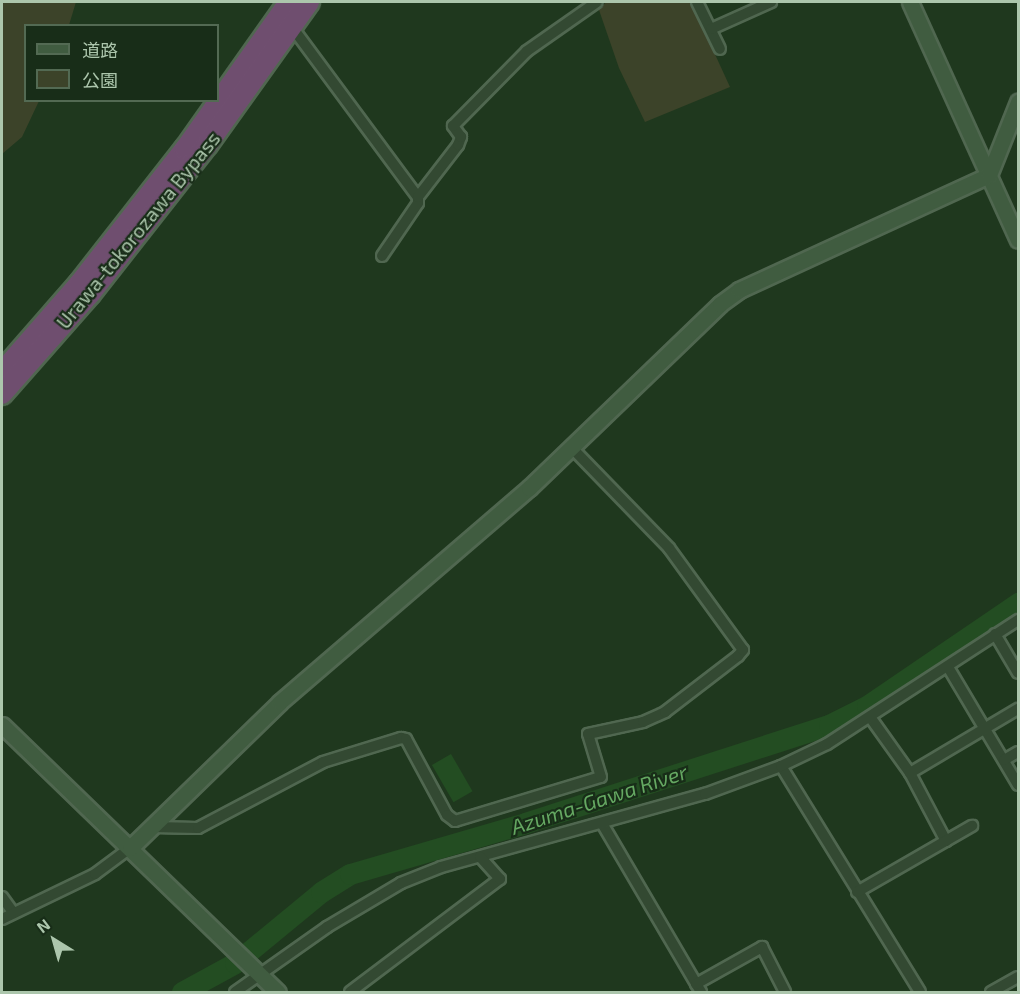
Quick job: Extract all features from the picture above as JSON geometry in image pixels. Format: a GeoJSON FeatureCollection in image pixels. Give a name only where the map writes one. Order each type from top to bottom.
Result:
{"type":"FeatureCollection","features":[{"type":"Feature","properties":{"kind":"highway","name":"Urawa-tokorozawa Bypass"},"geometry":{"type":"LineString","coordinates":[[219,101],[289,2]]}},
{"type":"Feature","properties":{"kind":"highway","name":"Urawa-tokorozawa Bypass"},"geometry":{"type":"LineString","coordinates":[[2,394],[90,294],[309,2]]}},
{"type":"Feature","properties":{"kind":"highway","name":"Urawa-tokorozawa Bypass"},"geometry":{"type":"LineString","coordinates":[[2,372],[79,284],[185,149],[218,102]]}},
{"type":"Feature","properties":{"kind":"street"},"geometry":{"type":"LineString","coordinates":[[418,197],[458,145],[461,137],[453,126],[526,51],[597,2]]}},
{"type":"Feature","properties":{"kind":"street"},"geometry":{"type":"LineString","coordinates":[[697,2],[720,49]]}},
{"type":"Feature","properties":{"kind":"street"},"geometry":{"type":"LineString","coordinates":[[711,29],[771,2]]}},
{"type":"Feature","properties":{"kind":"street"},"geometry":{"type":"LineString","coordinates":[[910,2],[1018,240]]}},
{"type":"Feature","properties":{"kind":"street"},"geometry":{"type":"LineString","coordinates":[[292,27],[418,197],[418,203],[382,256]]}},
{"type":"Feature","properties":{"kind":"street"},"geometry":{"type":"LineString","coordinates":[[2,919],[95,874],[130,848],[303,681],[571,447],[740,290],[989,175],[1018,102]]}},
{"type":"Feature","properties":{"kind":"street"},"geometry":{"type":"LineString","coordinates":[[153,827],[198,828],[323,762],[373,743],[401,738],[447,815],[455,821],[601,777],[588,734],[643,722],[665,712],[738,656],[743,650],[669,548],[571,447]]}},
{"type":"Feature","properties":{"kind":"street"},"geometry":{"type":"LineString","coordinates":[[235,993],[327,927],[401,883],[480,857],[603,825],[712,792],[781,765],[870,717],[1018,620]]}},
{"type":"Feature","properties":{"kind":"street"},"geometry":{"type":"LineString","coordinates":[[994,634],[1018,673]]}},
{"type":"Feature","properties":{"kind":"street"},"geometry":{"type":"LineString","coordinates":[[948,667],[1018,785]]}},
{"type":"Feature","properties":{"kind":"street"},"geometry":{"type":"LineString","coordinates":[[910,773],[1018,709]]}},
{"type":"Feature","properties":{"kind":"street"},"geometry":{"type":"LineString","coordinates":[[870,717],[910,773],[946,841]]}},
{"type":"Feature","properties":{"kind":"street"},"geometry":{"type":"LineString","coordinates":[[2,725],[278,993]]}},
{"type":"Feature","properties":{"kind":"street"},"geometry":{"type":"LineString","coordinates":[[1004,760],[1018,752]]}},
{"type":"Feature","properties":{"kind":"street"},"geometry":{"type":"LineString","coordinates":[[781,765],[920,993]]}},
{"type":"Feature","properties":{"kind":"street"},"geometry":{"type":"LineString","coordinates":[[603,825],[699,988],[762,947],[785,993]]}},
{"type":"Feature","properties":{"kind":"street"},"geometry":{"type":"LineString","coordinates":[[857,892],[972,826]]}},
{"type":"Feature","properties":{"kind":"street"},"geometry":{"type":"LineString","coordinates":[[350,993],[500,879],[480,857]]}},
{"type":"Feature","properties":{"kind":"street"},"geometry":{"type":"LineString","coordinates":[[2,897],[13,912]]}},
{"type":"Feature","properties":{"kind":"street"},"geometry":{"type":"LineString","coordinates":[[991,993],[1018,976]]}},
{"type":"Feature","properties":{"kind":"green space"},"geometry":{"type":"Polygon","coordinates":[[[2,2],[76,2],[69,24],[24,24],[24,102],[39,102],[22,137],[2,154],[2,2]]]}},
{"type":"Feature","properties":{"kind":"green space"},"geometry":{"type":"Polygon","coordinates":[[[606,2],[691,2],[730,87],[645,122],[619,68],[599,10],[606,2]]]}},
{"type":"Feature","properties":{"kind":"shaded area"},"geometry":{"type":"Polygon","coordinates":[[[451,754],[472,791],[453,802],[432,765],[451,754]]]}},
{"type":"Feature","properties":{"kind":"waterway","name":"Azuma-Gawa River"},"geometry":{"type":"LineString","coordinates":[[182,992],[235,963],[321,892],[350,874],[525,823],[829,725],[867,706],[1018,603]]}}]}
